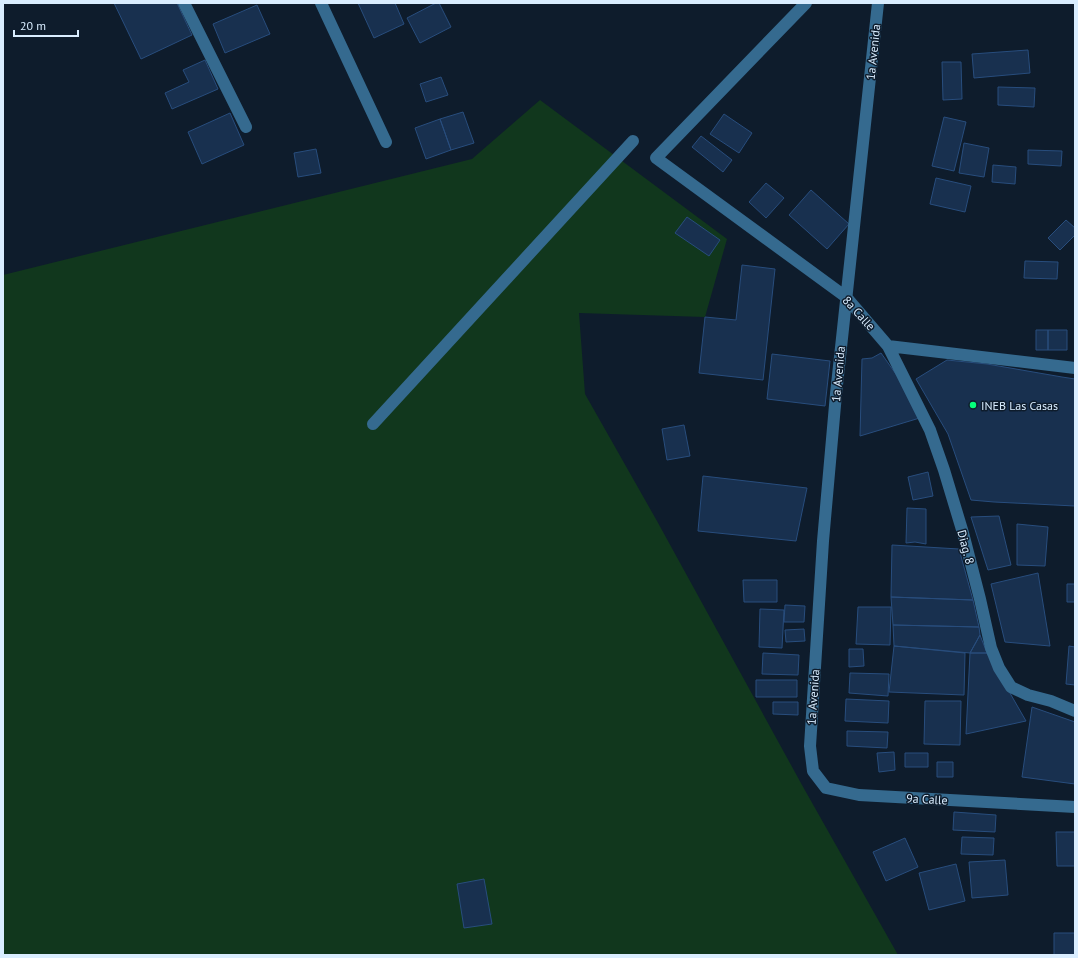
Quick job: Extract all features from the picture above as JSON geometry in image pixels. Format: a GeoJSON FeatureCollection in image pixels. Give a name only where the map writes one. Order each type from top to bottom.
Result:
{"type":"FeatureCollection","features":[{"type":"Feature","properties":{"kind":"street"},"geometry":{"type":"LineString","coordinates":[[184,3],[246,127]]}},
{"type":"Feature","properties":{"kind":"street"},"geometry":{"type":"LineString","coordinates":[[321,3],[386,142]]}},
{"type":"Feature","properties":{"kind":"street","name":"8a Calle"},"geometry":{"type":"LineString","coordinates":[[806,3],[656,158],[846,297],[888,346]]}},
{"type":"Feature","properties":{"kind":"street","name":"1a Avenida"},"geometry":{"type":"LineString","coordinates":[[810,746],[829,466],[840,343],[878,3]]}},
{"type":"Feature","properties":{"kind":"street"},"geometry":{"type":"LineString","coordinates":[[373,424],[633,141]]}},
{"type":"Feature","properties":{"kind":"street"},"geometry":{"type":"LineString","coordinates":[[888,346],[1075,368]]}},
{"type":"Feature","properties":{"kind":"street","name":"Diag. 8"},"geometry":{"type":"LineString","coordinates":[[888,346],[930,430],[942,463],[963,533],[991,648],[999,668],[1011,687],[1028,695],[1051,701],[1075,711]]}},
{"type":"Feature","properties":{"kind":"street","name":"9a Calle"},"geometry":{"type":"LineString","coordinates":[[810,746],[813,771],[826,788],[859,795],[1075,807]]}},
{"type":"Feature","properties":{"kind":"green space"},"geometry":{"type":"Polygon","coordinates":[[[540,100],[727,239],[705,317],[579,313],[585,394],[898,955],[3,955],[3,275],[472,159],[540,100]]]}},
{"type":"Feature","properties":{"kind":"building"},"geometry":{"type":"Polygon","coordinates":[[[114,3],[177,3],[192,35],[141,59],[114,3]]]}},
{"type":"Feature","properties":{"kind":"building"},"geometry":{"type":"Polygon","coordinates":[[[358,3],[395,3],[404,24],[374,38],[358,3]]]}},
{"type":"Feature","properties":{"kind":"building"},"geometry":{"type":"Polygon","coordinates":[[[436,3],[439,3],[451,27],[420,43],[407,18],[436,3]]]}},
{"type":"Feature","properties":{"kind":"building"},"geometry":{"type":"Polygon","coordinates":[[[257,5],[270,34],[225,53],[213,24],[257,5]]]}},
{"type":"Feature","properties":{"kind":"building"},"geometry":{"type":"Polygon","coordinates":[[[1028,50],[1030,73],[974,78],[972,54],[1028,50]]]}},
{"type":"Feature","properties":{"kind":"building"},"geometry":{"type":"Polygon","coordinates":[[[205,60],[218,89],[172,109],[165,93],[189,82],[183,70],[205,60]]]}},
{"type":"Feature","properties":{"kind":"building"},"geometry":{"type":"Polygon","coordinates":[[[942,62],[961,62],[962,99],[943,100],[942,62]]]}},
{"type":"Feature","properties":{"kind":"building"},"geometry":{"type":"Polygon","coordinates":[[[441,77],[448,95],[426,102],[420,84],[441,77]]]}},
{"type":"Feature","properties":{"kind":"building"},"geometry":{"type":"Polygon","coordinates":[[[998,87],[1035,88],[1034,107],[998,105],[998,87]]]}},
{"type":"Feature","properties":{"kind":"building"},"geometry":{"type":"Polygon","coordinates":[[[463,112],[474,143],[451,150],[440,119],[463,112]]]}},
{"type":"Feature","properties":{"kind":"building"},"geometry":{"type":"Polygon","coordinates":[[[230,113],[244,145],[202,164],[188,132],[230,113]]]}},
{"type":"Feature","properties":{"kind":"building"},"geometry":{"type":"Polygon","coordinates":[[[724,114],[752,133],[739,153],[710,134],[724,114]]]}},
{"type":"Feature","properties":{"kind":"building"},"geometry":{"type":"Polygon","coordinates":[[[944,117],[966,122],[954,171],[932,166],[944,117]]]}},
{"type":"Feature","properties":{"kind":"building"},"geometry":{"type":"Polygon","coordinates":[[[440,119],[451,150],[426,159],[415,128],[440,119]]]}},
{"type":"Feature","properties":{"kind":"building"},"geometry":{"type":"Polygon","coordinates":[[[701,136],[732,160],[723,172],[692,147],[701,136]]]}},
{"type":"Feature","properties":{"kind":"building"},"geometry":{"type":"Polygon","coordinates":[[[964,143],[989,148],[984,177],[959,173],[964,143]]]}},
{"type":"Feature","properties":{"kind":"building"},"geometry":{"type":"Polygon","coordinates":[[[316,149],[321,173],[298,177],[294,153],[316,149]]]}},
{"type":"Feature","properties":{"kind":"building"},"geometry":{"type":"Polygon","coordinates":[[[1028,150],[1062,151],[1061,166],[1028,164],[1028,150]]]}},
{"type":"Feature","properties":{"kind":"building"},"geometry":{"type":"Polygon","coordinates":[[[993,165],[1016,167],[1015,184],[992,182],[993,165]]]}},
{"type":"Feature","properties":{"kind":"building"},"geometry":{"type":"Polygon","coordinates":[[[936,178],[971,186],[965,212],[930,204],[936,178]]]}},
{"type":"Feature","properties":{"kind":"building"},"geometry":{"type":"Polygon","coordinates":[[[766,183],[784,198],[766,218],[749,202],[766,183]]]}},
{"type":"Feature","properties":{"kind":"building"},"geometry":{"type":"Polygon","coordinates":[[[811,190],[849,224],[827,249],[789,215],[811,190]]]}},
{"type":"Feature","properties":{"kind":"building"},"geometry":{"type":"Polygon","coordinates":[[[687,217],[720,240],[709,256],[675,233],[687,217]]]}},
{"type":"Feature","properties":{"kind":"building"},"geometry":{"type":"Polygon","coordinates":[[[1066,220],[1075,228],[1075,235],[1060,250],[1048,238],[1066,220]]]}},
{"type":"Feature","properties":{"kind":"building"},"geometry":{"type":"Polygon","coordinates":[[[1025,261],[1058,262],[1057,279],[1024,278],[1025,261]]]}},
{"type":"Feature","properties":{"kind":"building"},"geometry":{"type":"Polygon","coordinates":[[[742,265],[775,269],[763,380],[699,373],[705,317],[736,320],[742,265]]]}},
{"type":"Feature","properties":{"kind":"building"},"geometry":{"type":"Polygon","coordinates":[[[1036,330],[1048,330],[1048,350],[1036,350],[1036,330]]]}},
{"type":"Feature","properties":{"kind":"building"},"geometry":{"type":"Polygon","coordinates":[[[1048,330],[1067,330],[1067,350],[1048,350],[1048,330]]]}},
{"type":"Feature","properties":{"kind":"building"},"geometry":{"type":"Polygon","coordinates":[[[881,353],[903,384],[923,417],[860,436],[862,359],[872,358],[881,353]]]}},
{"type":"Feature","properties":{"kind":"building"},"geometry":{"type":"Polygon","coordinates":[[[772,354],[830,361],[825,406],[767,399],[772,354]]]}},
{"type":"Feature","properties":{"kind":"building"},"geometry":{"type":"Polygon","coordinates":[[[947,360],[987,364],[1075,379],[1075,506],[971,500],[948,434],[916,379],[947,360]]]}},
{"type":"Feature","properties":{"kind":"building"},"geometry":{"type":"Polygon","coordinates":[[[684,425],[690,456],[667,460],[662,429],[684,425]]]}},
{"type":"Feature","properties":{"kind":"building"},"geometry":{"type":"Polygon","coordinates":[[[928,472],[933,496],[913,500],[908,477],[928,472]]]}},
{"type":"Feature","properties":{"kind":"building"},"geometry":{"type":"Polygon","coordinates":[[[703,476],[807,488],[796,541],[698,531],[703,476]]]}},
{"type":"Feature","properties":{"kind":"building"},"geometry":{"type":"Polygon","coordinates":[[[907,508],[926,509],[926,544],[915,542],[906,543],[907,508]]]}},
{"type":"Feature","properties":{"kind":"building"},"geometry":{"type":"Polygon","coordinates":[[[999,516],[1011,565],[988,570],[971,517],[999,516]]]}},
{"type":"Feature","properties":{"kind":"building"},"geometry":{"type":"Polygon","coordinates":[[[1017,524],[1048,527],[1045,566],[1017,565],[1017,524]]]}},
{"type":"Feature","properties":{"kind":"building"},"geometry":{"type":"Polygon","coordinates":[[[892,545],[959,549],[973,600],[891,597],[892,545]]]}},
{"type":"Feature","properties":{"kind":"building"},"geometry":{"type":"Polygon","coordinates":[[[1038,573],[1050,646],[1005,642],[991,584],[1038,573]]]}},
{"type":"Feature","properties":{"kind":"building"},"geometry":{"type":"Polygon","coordinates":[[[743,580],[777,580],[777,602],[744,602],[743,580]]]}},
{"type":"Feature","properties":{"kind":"building"},"geometry":{"type":"Polygon","coordinates":[[[1067,584],[1075,584],[1075,602],[1067,602],[1067,584]]]}},
{"type":"Feature","properties":{"kind":"building"},"geometry":{"type":"Polygon","coordinates":[[[891,597],[973,600],[979,627],[893,625],[891,597]]]}},
{"type":"Feature","properties":{"kind":"building"},"geometry":{"type":"Polygon","coordinates":[[[785,605],[805,606],[804,622],[784,622],[785,605]]]}},
{"type":"Feature","properties":{"kind":"building"},"geometry":{"type":"Polygon","coordinates":[[[858,607],[891,607],[890,645],[856,644],[858,607]]]}},
{"type":"Feature","properties":{"kind":"building"},"geometry":{"type":"Polygon","coordinates":[[[760,609],[784,610],[782,648],[759,647],[760,609]]]}},
{"type":"Feature","properties":{"kind":"building"},"geometry":{"type":"Polygon","coordinates":[[[893,625],[979,627],[980,635],[970,653],[894,646],[893,625]]]}},
{"type":"Feature","properties":{"kind":"building"},"geometry":{"type":"Polygon","coordinates":[[[804,629],[805,641],[786,642],[785,630],[804,629]]]}},
{"type":"Feature","properties":{"kind":"building"},"geometry":{"type":"Polygon","coordinates":[[[980,635],[987,653],[970,653],[980,635]]]}},
{"type":"Feature","properties":{"kind":"building"},"geometry":{"type":"Polygon","coordinates":[[[894,646],[965,653],[964,695],[889,692],[894,646]]]}},
{"type":"Feature","properties":{"kind":"building"},"geometry":{"type":"Polygon","coordinates":[[[1069,646],[1075,647],[1075,685],[1066,684],[1069,646]]]}},
{"type":"Feature","properties":{"kind":"building"},"geometry":{"type":"Polygon","coordinates":[[[849,649],[863,649],[864,666],[849,667],[849,649]]]}},
{"type":"Feature","properties":{"kind":"building"},"geometry":{"type":"Polygon","coordinates":[[[763,653],[799,655],[798,675],[762,674],[763,653]]]}},
{"type":"Feature","properties":{"kind":"building"},"geometry":{"type":"Polygon","coordinates":[[[970,653],[987,653],[1026,721],[966,734],[970,653]]]}},
{"type":"Feature","properties":{"kind":"building"},"geometry":{"type":"Polygon","coordinates":[[[850,673],[889,674],[888,696],[849,693],[850,673]]]}},
{"type":"Feature","properties":{"kind":"building"},"geometry":{"type":"Polygon","coordinates":[[[756,680],[797,680],[797,697],[756,697],[756,680]]]}},
{"type":"Feature","properties":{"kind":"building"},"geometry":{"type":"Polygon","coordinates":[[[846,699],[889,701],[888,723],[845,721],[846,699]]]}},
{"type":"Feature","properties":{"kind":"building"},"geometry":{"type":"Polygon","coordinates":[[[925,701],[961,701],[960,745],[924,744],[925,701]]]}},
{"type":"Feature","properties":{"kind":"building"},"geometry":{"type":"Polygon","coordinates":[[[773,702],[798,702],[798,715],[773,714],[773,702]]]}},
{"type":"Feature","properties":{"kind":"building"},"geometry":{"type":"Polygon","coordinates":[[[1032,707],[1075,722],[1075,784],[1022,777],[1032,707]]]}},
{"type":"Feature","properties":{"kind":"building"},"geometry":{"type":"Polygon","coordinates":[[[847,731],[888,732],[887,748],[847,746],[847,731]]]}},
{"type":"Feature","properties":{"kind":"building"},"geometry":{"type":"Polygon","coordinates":[[[894,752],[895,770],[879,772],[877,753],[894,752]]]}},
{"type":"Feature","properties":{"kind":"building"},"geometry":{"type":"Polygon","coordinates":[[[905,753],[928,753],[928,767],[905,767],[905,753]]]}},
{"type":"Feature","properties":{"kind":"building"},"geometry":{"type":"Polygon","coordinates":[[[937,762],[953,762],[953,777],[937,777],[937,762]]]}},
{"type":"Feature","properties":{"kind":"building"},"geometry":{"type":"Polygon","coordinates":[[[954,812],[996,815],[995,832],[953,830],[954,812]]]}},
{"type":"Feature","properties":{"kind":"building"},"geometry":{"type":"Polygon","coordinates":[[[1056,832],[1075,832],[1075,866],[1057,866],[1056,832]]]}},
{"type":"Feature","properties":{"kind":"building"},"geometry":{"type":"Polygon","coordinates":[[[962,837],[994,838],[993,855],[961,854],[962,837]]]}},
{"type":"Feature","properties":{"kind":"building"},"geometry":{"type":"Polygon","coordinates":[[[905,838],[918,867],[886,881],[873,852],[905,838]]]}},
{"type":"Feature","properties":{"kind":"building"},"geometry":{"type":"Polygon","coordinates":[[[1005,860],[1008,895],[972,898],[969,862],[1005,860]]]}},
{"type":"Feature","properties":{"kind":"building"},"geometry":{"type":"Polygon","coordinates":[[[956,864],[965,901],[929,910],[919,873],[956,864]]]}},
{"type":"Feature","properties":{"kind":"building"},"geometry":{"type":"Polygon","coordinates":[[[484,879],[492,924],[464,928],[457,884],[484,879]]]}},
{"type":"Feature","properties":{"kind":"building"},"geometry":{"type":"Polygon","coordinates":[[[1054,933],[1075,933],[1075,955],[1054,955],[1054,933]]]}},
{"type":"Feature","properties":{"kind":"place","name":"INEB Las Casas"},"geometry":{"type":"Point","coordinates":[973,405]}}]}
